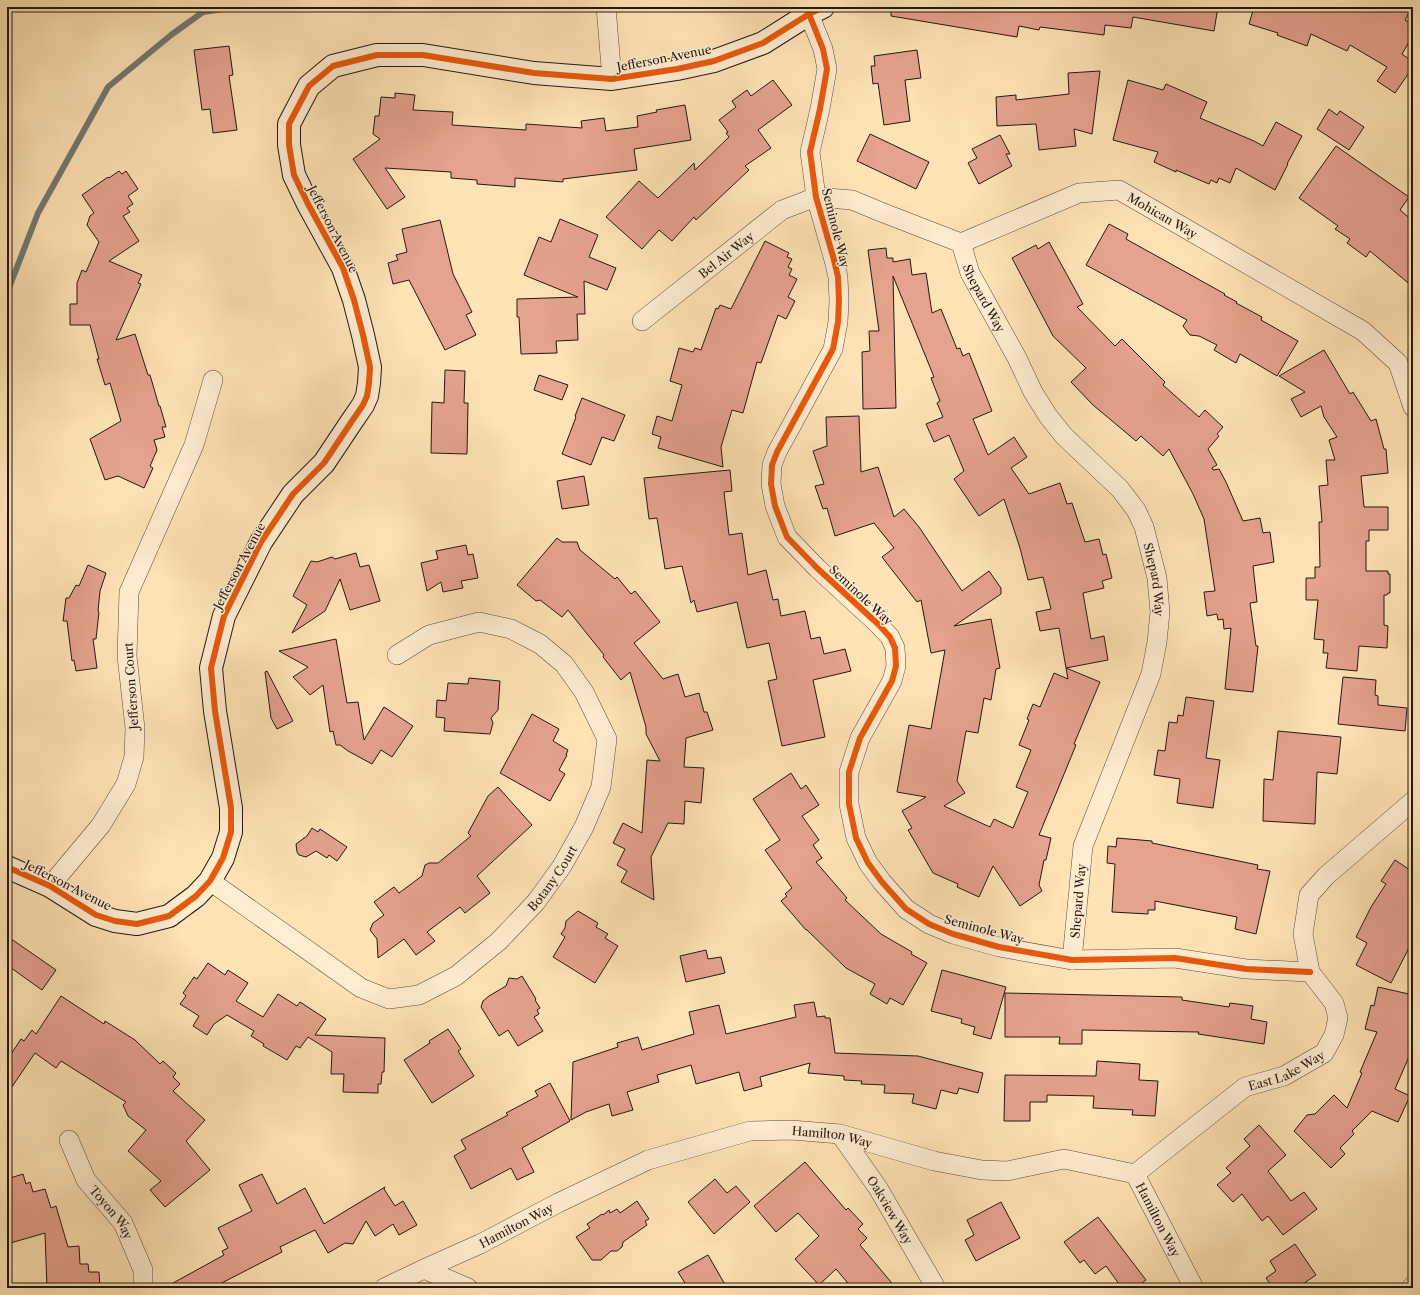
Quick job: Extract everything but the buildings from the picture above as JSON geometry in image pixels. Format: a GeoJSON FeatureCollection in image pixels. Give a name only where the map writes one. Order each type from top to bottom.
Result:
{"type":"FeatureCollection","features":[{"type":"Feature","properties":{"kind":"street"},"geometry":{"type":"LineString","coordinates":[[606,7],[612,79]]}},
{"type":"Feature","properties":{"kind":"street","name":"Jefferson Avenue"},"geometry":{"type":"LineString","coordinates":[[7,867],[50,886],[96,915],[115,921],[137,924],[168,916],[196,896],[210,881],[223,858],[231,832],[231,808],[215,711],[211,668],[224,616],[261,542],[293,494],[324,463],[363,405],[367,396],[369,383],[370,367],[363,335],[354,300],[343,268],[294,175],[289,145],[289,124],[309,86],[333,66],[377,55],[423,55],[534,73],[612,79],[677,69],[714,60],[763,42],[816,10]]}},
{"type":"Feature","properties":{"kind":"street","name":"Seminole Way"},"geometry":{"type":"LineString","coordinates":[[816,10],[827,69],[810,152],[816,197],[838,277],[838,322],[832,349],[772,464],[771,484],[775,506],[787,537],[817,568],[890,637],[895,648],[896,666],[892,681],[860,738],[849,772],[849,804],[856,838],[868,863],[882,882],[906,908],[929,924],[953,934],[999,947],[1072,960],[1175,958],[1246,969],[1310,972]]}},
{"type":"Feature","properties":{"kind":"street","name":"Mohican Way"},"geometry":{"type":"LineString","coordinates":[[961,243],[1079,193],[1119,190],[1363,331],[1398,363],[1413,407]]}},
{"type":"Feature","properties":{"kind":"street"},"geometry":{"type":"LineString","coordinates":[[816,197],[852,200],[961,243]]}},
{"type":"Feature","properties":{"kind":"street","name":"Bel Air Way"},"geometry":{"type":"LineString","coordinates":[[642,321],[782,210],[816,197]]}},
{"type":"Feature","properties":{"kind":"street","name":"Shepard Way"},"geometry":{"type":"LineString","coordinates":[[961,243],[970,273],[1017,358],[1033,392],[1048,416],[1064,436],[1120,489],[1136,510],[1144,527],[1157,578],[1160,612],[1157,642],[1151,674],[1083,846],[1072,960]]}},
{"type":"Feature","properties":{"kind":"street","name":"Jefferson Court"},"geometry":{"type":"LineString","coordinates":[[50,886],[100,825],[126,784],[134,757],[136,728],[127,656],[129,592],[194,445],[213,380]]}},
{"type":"Feature","properties":{"kind":"street","name":"Botany Court"},"geometry":{"type":"LineString","coordinates":[[210,881],[361,988],[389,999],[420,995],[456,976],[499,941],[536,902],[562,866],[577,840],[601,787],[607,739],[584,692],[564,664],[540,644],[511,629],[479,622],[428,635],[397,655]]}},
{"type":"Feature","properties":{"kind":"street","name":"East Lake Way"},"geometry":{"type":"LineString","coordinates":[[1134,1174],[1245,1086],[1284,1076],[1324,1053],[1334,1035],[1338,1018],[1334,1003],[1310,972],[1303,934],[1309,895],[1326,876],[1413,801]]}},
{"type":"Feature","properties":{"kind":"street","name":"Hamilton Way"},"geometry":{"type":"LineString","coordinates":[[384,1288],[480,1244],[558,1203],[648,1160],[750,1131],[791,1130],[840,1134],[934,1161],[982,1170],[1007,1171],[1064,1159],[1134,1174],[1194,1288]]}},
{"type":"Feature","properties":{"kind":"street","name":"Oakview Way"},"geometry":{"type":"LineString","coordinates":[[840,1134],[878,1188],[936,1288]]}},
{"type":"Feature","properties":{"kind":"street","name":"Toyon Way"},"geometry":{"type":"LineString","coordinates":[[69,1140],[86,1180],[123,1223],[143,1270],[143,1288]]}},
{"type":"Feature","properties":{"kind":"street"},"geometry":{"type":"LineString","coordinates":[[424,1269],[468,1288]]}},
{"type":"Feature","properties":{"kind":"waterway"},"geometry":{"type":"LineString","coordinates":[[7,293],[38,213],[108,87],[171,35],[203,12],[237,7]]}},
{"type":"Feature","properties":{"kind":"cycle path"},"geometry":{"type":"LineString","coordinates":[[7,867],[50,886],[96,915],[115,921],[137,924],[169,916],[196,896],[210,881],[223,858],[231,832],[231,808],[215,711],[211,668],[224,616],[261,542],[293,494],[324,463],[363,405],[367,396],[369,383],[370,367],[363,335],[354,300],[343,268],[294,175],[289,145],[289,124],[309,86],[333,66],[377,55],[423,55],[534,73],[612,79],[677,69],[714,61],[763,43],[809,14],[823,7]]}},
{"type":"Feature","properties":{"kind":"cycle path"},"geometry":{"type":"LineString","coordinates":[[809,14],[823,49],[827,69],[810,152],[816,197],[838,277],[838,322],[833,349],[777,452],[772,465],[771,484],[775,506],[787,537],[817,568],[879,625],[890,637],[895,648],[896,666],[892,681],[860,738],[849,772],[849,804],[856,838],[868,863],[882,882],[906,909],[929,924],[953,934],[999,947],[1072,960],[1175,958],[1246,969],[1310,972]]}}]}
